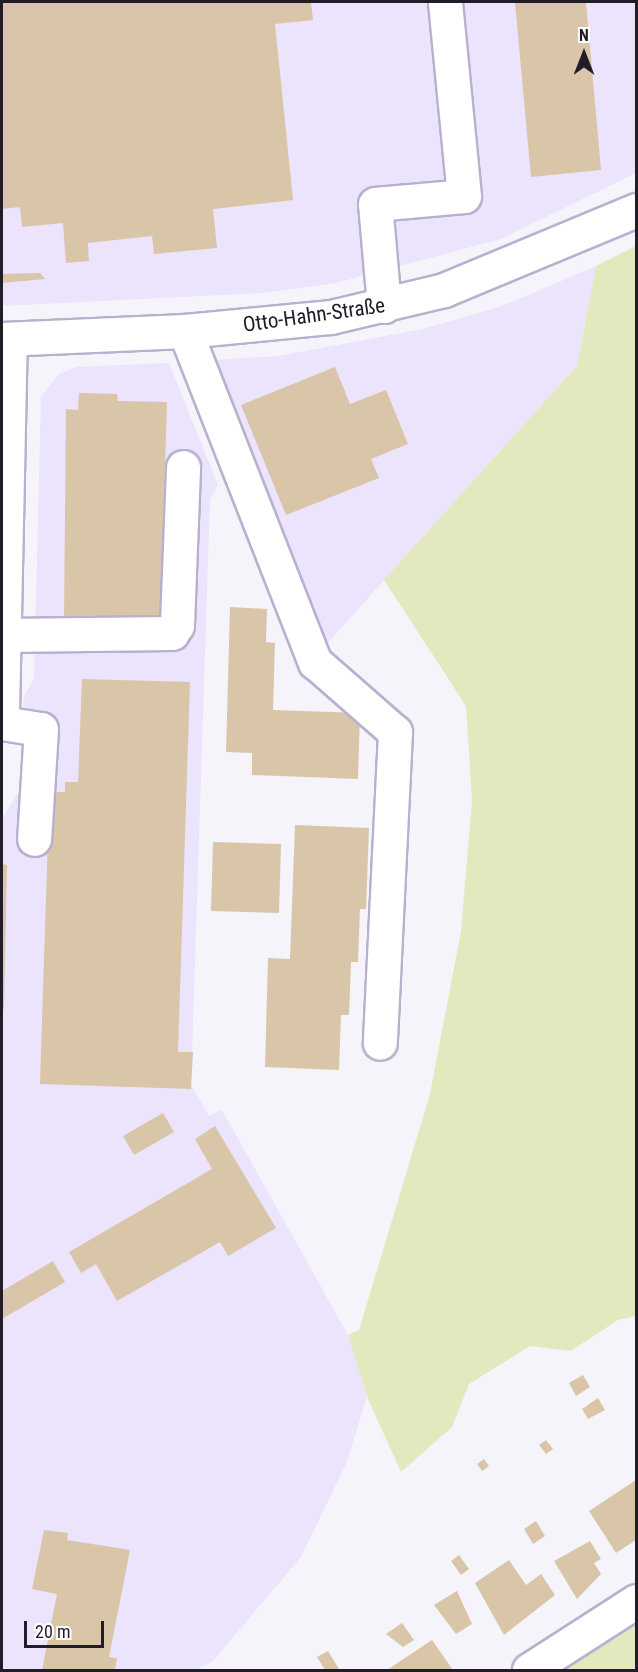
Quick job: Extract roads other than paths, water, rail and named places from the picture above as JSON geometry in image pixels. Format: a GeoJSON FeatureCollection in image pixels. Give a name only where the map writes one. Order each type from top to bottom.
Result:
{"type":"FeatureCollection","features":[{"type":"Feature","properties":{"kind":"street"},"geometry":{"type":"LineString","coordinates":[[384,306],[375,204],[464,196],[445,2]]}},
{"type":"Feature","properties":{"kind":"street","name":"Otto-Hahn-Straße"},"geometry":{"type":"LineString","coordinates":[[2,713],[6,339],[185,331],[331,317],[384,306],[508,268],[636,210]]}},
{"type":"Feature","properties":{"kind":"street"},"geometry":{"type":"LineString","coordinates":[[185,331],[315,662],[395,732],[380,1043]]}},
{"type":"Feature","properties":{"kind":"street"},"geometry":{"type":"LineString","coordinates":[[4,635],[172,633],[177,626],[183,466]]}},
{"type":"Feature","properties":{"kind":"street"},"geometry":{"type":"LineString","coordinates":[[2,723],[40,729],[34,839]]}},
{"type":"Feature","properties":{"kind":"street"},"geometry":{"type":"LineString","coordinates":[[529,1671],[636,1601]]}}]}
